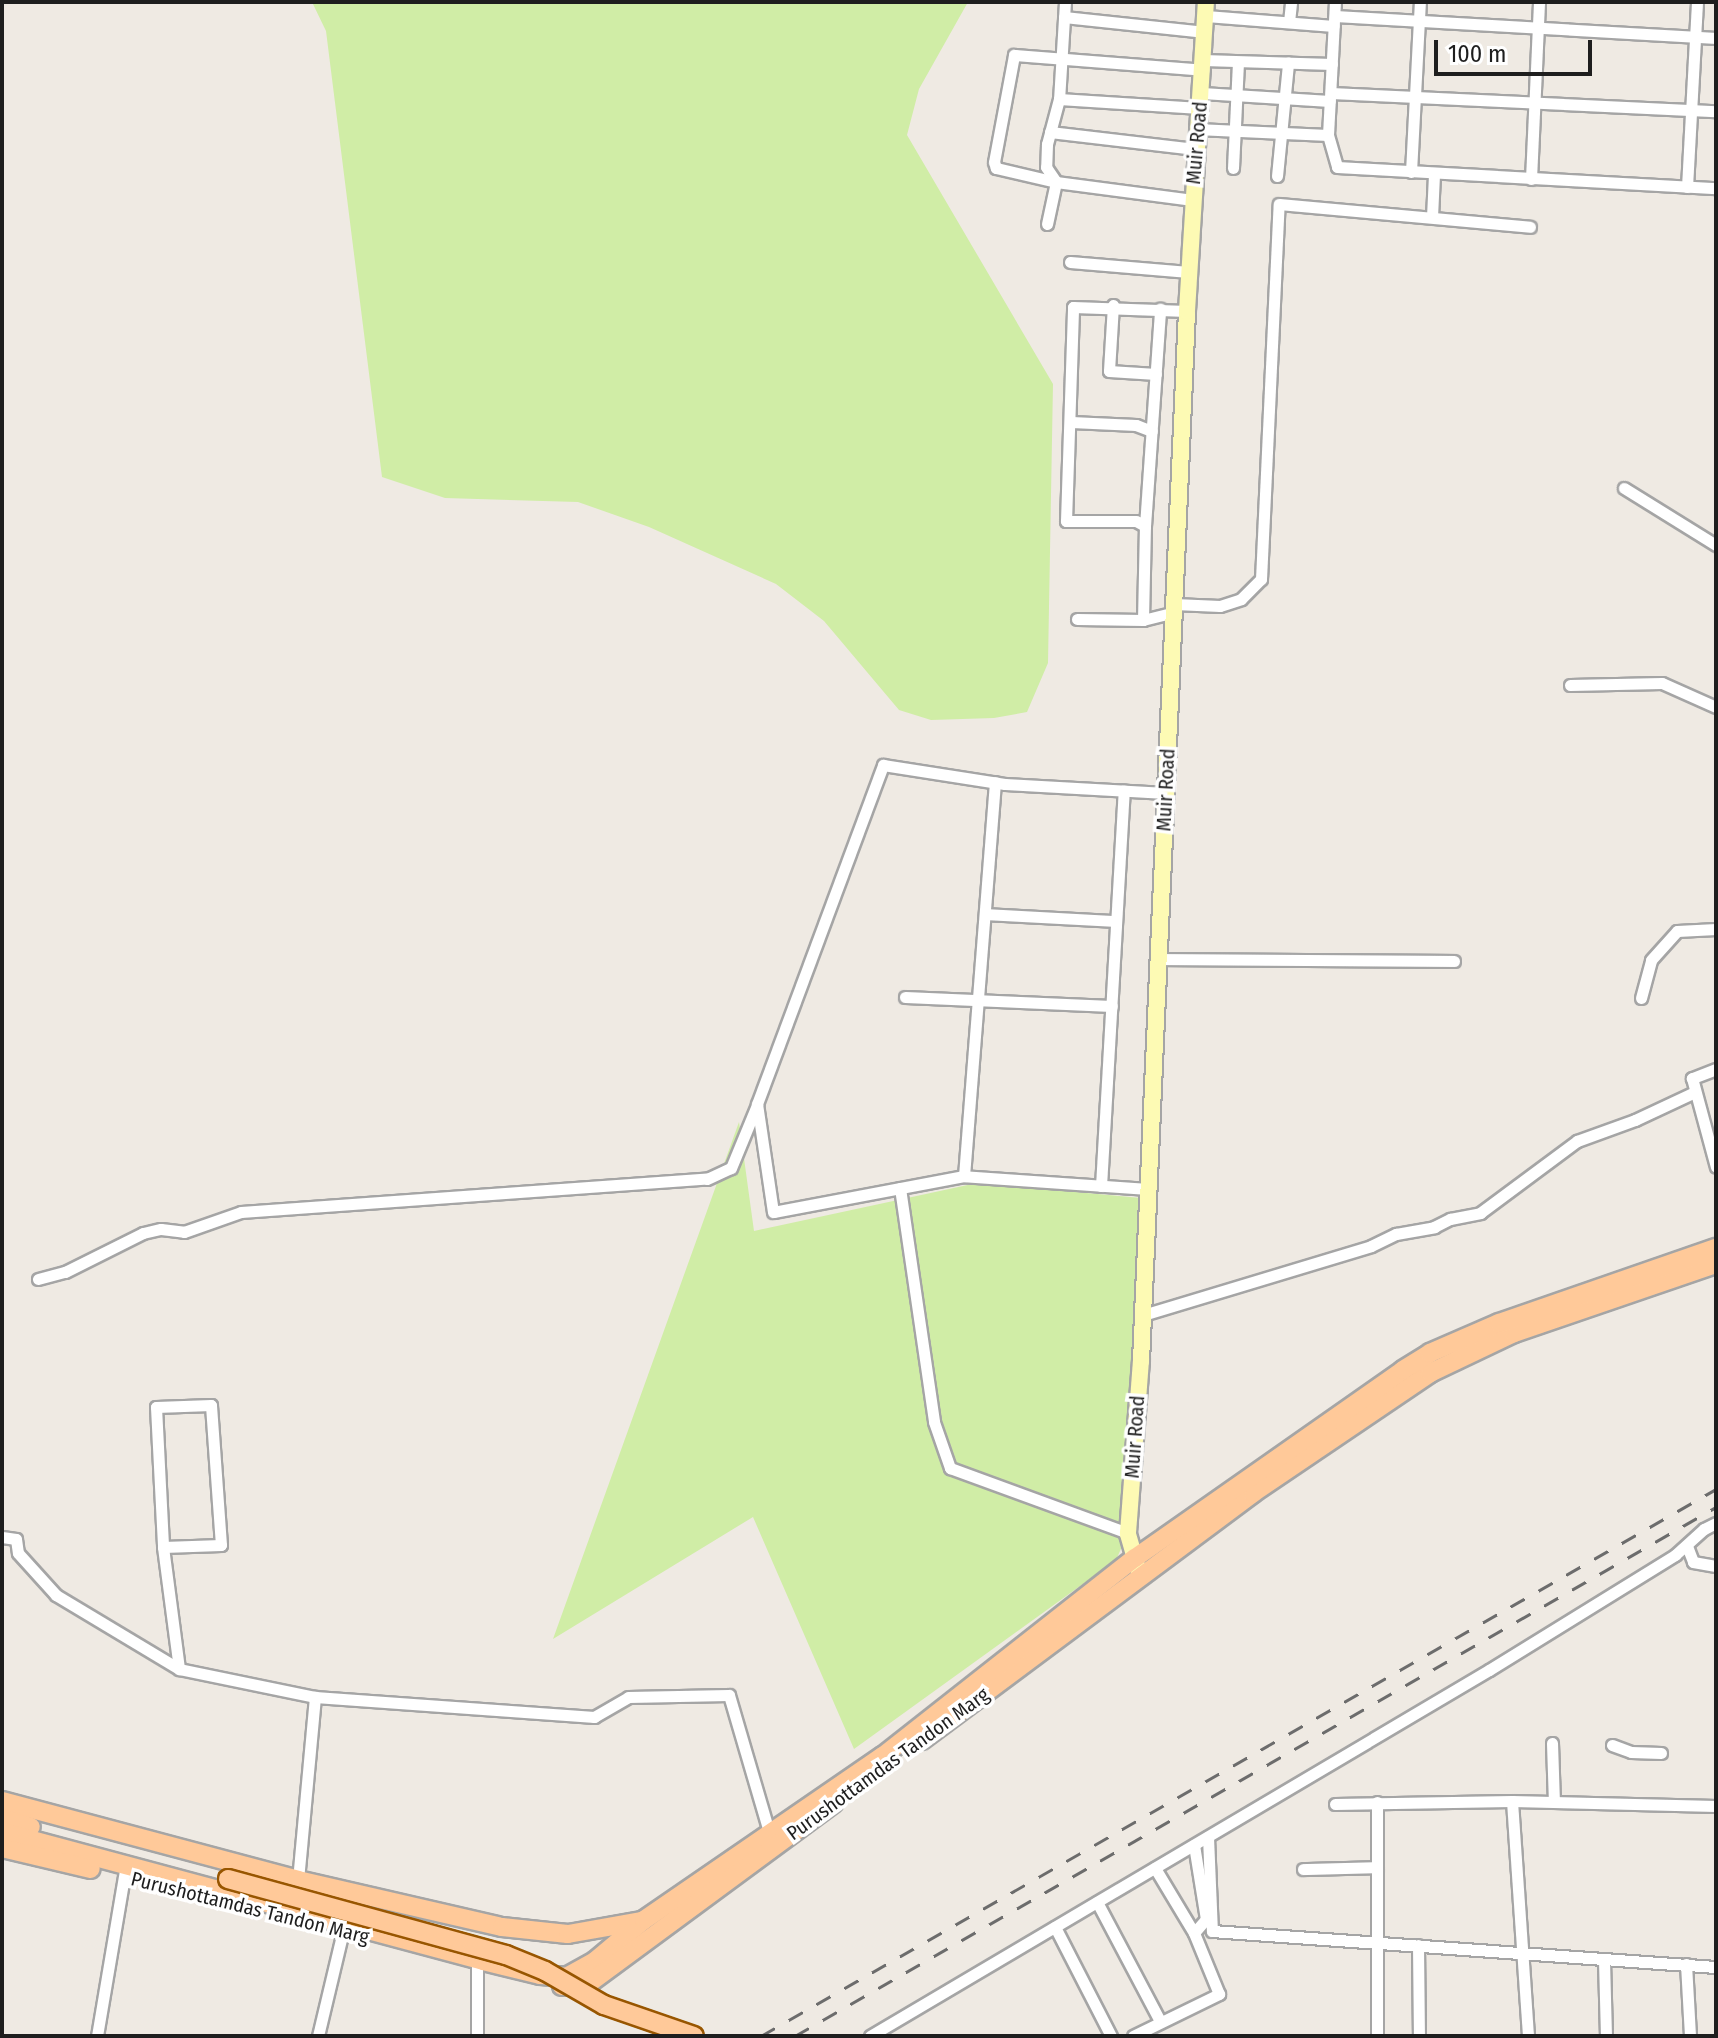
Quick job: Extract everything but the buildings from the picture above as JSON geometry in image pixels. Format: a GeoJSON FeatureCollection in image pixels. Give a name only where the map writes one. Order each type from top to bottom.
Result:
{"type":"FeatureCollection","features":[{"type":"Feature","properties":{"kind":"main road","name":"Muir Road"},"geometry":{"type":"LineString","coordinates":[[1138,1567],[1128,1533],[1143,1315],[1196,129],[1201,101],[1206,16]]}},
{"type":"Feature","properties":{"kind":"main road"},"geometry":{"type":"LineString","coordinates":[[2,1832],[125,1870],[521,1970],[566,1977],[615,1947],[644,1920],[883,1756],[1430,1353],[1514,1318],[1716,1248]]}},
{"type":"Feature","properties":{"kind":"main road","name":"Purushottamdas Tandon Marg"},"geometry":{"type":"LineString","coordinates":[[343,1926],[566,1987],[592,1981],[1138,1567],[1456,1358],[1514,1333],[1716,1264]]}},
{"type":"Feature","properties":{"kind":"main road"},"geometry":{"type":"LineString","coordinates":[[2,1801],[298,1880],[502,1927],[568,1934],[644,1920]]}},
{"type":"Feature","properties":{"kind":"main road"},"geometry":{"type":"LineString","coordinates":[[2,1818],[506,1955],[545,1971],[604,2005],[694,2036]]}},
{"type":"Feature","properties":{"kind":"main road","name":"Purushottamdas Tandon Marg"},"geometry":{"type":"LineString","coordinates":[[2,1848],[125,1870]]}},
{"type":"Feature","properties":{"kind":"street"},"geometry":{"type":"LineString","coordinates":[[1047,224],[1056,182],[1046,167],[1050,132],[1059,99],[1065,2]]}},
{"type":"Feature","properties":{"kind":"street"},"geometry":{"type":"LineString","coordinates":[[1289,22],[1291,2]]}},
{"type":"Feature","properties":{"kind":"street"},"geometry":{"type":"LineString","coordinates":[[1335,2],[1328,135],[1337,167],[1716,188]]}},
{"type":"Feature","properties":{"kind":"street"},"geometry":{"type":"LineString","coordinates":[[1411,172],[1420,2]]}},
{"type":"Feature","properties":{"kind":"street"},"geometry":{"type":"LineString","coordinates":[[1531,179],[1539,2]]}},
{"type":"Feature","properties":{"kind":"street"},"geometry":{"type":"LineString","coordinates":[[1687,187],[1697,2]]}},
{"type":"Feature","properties":{"kind":"street"},"geometry":{"type":"LineString","coordinates":[[1064,17],[1206,16],[1289,22],[1419,20],[1716,38]]}},
{"type":"Feature","properties":{"kind":"street"},"geometry":{"type":"LineString","coordinates":[[1193,200],[1056,182],[996,168],[994,162],[1010,58],[1014,55],[1062,56],[1203,65],[1238,62],[1332,64]]}},
{"type":"Feature","properties":{"kind":"street"},"geometry":{"type":"LineString","coordinates":[[1233,168],[1238,62]]}},
{"type":"Feature","properties":{"kind":"street"},"geometry":{"type":"LineString","coordinates":[[1277,176],[1284,133],[1288,63]]}},
{"type":"Feature","properties":{"kind":"street"},"geometry":{"type":"LineString","coordinates":[[1059,99],[1201,101],[1237,95],[1286,98],[1415,97],[1716,111]]}},
{"type":"Feature","properties":{"kind":"street"},"geometry":{"type":"LineString","coordinates":[[1196,129],[1328,135]]}},
{"type":"Feature","properties":{"kind":"street"},"geometry":{"type":"LineString","coordinates":[[1050,132],[1195,149]]}},
{"type":"Feature","properties":{"kind":"street"},"geometry":{"type":"LineString","coordinates":[[1432,217],[1434,174]]}},
{"type":"Feature","properties":{"kind":"street"},"geometry":{"type":"LineString","coordinates":[[1077,619],[1143,620],[1174,608],[1220,606],[1241,599],[1261,579],[1279,204],[1530,227]]}},
{"type":"Feature","properties":{"kind":"street"},"geometry":{"type":"LineString","coordinates":[[1070,262],[1189,272]]}},
{"type":"Feature","properties":{"kind":"street"},"geometry":{"type":"LineString","coordinates":[[1145,526],[1136,521],[1066,521],[1073,307],[1113,305],[1187,311]]}},
{"type":"Feature","properties":{"kind":"street"},"geometry":{"type":"LineString","coordinates":[[1113,305],[1109,371],[1156,374]]}},
{"type":"Feature","properties":{"kind":"street"},"geometry":{"type":"LineString","coordinates":[[1143,620],[1145,526],[1160,309]]}},
{"type":"Feature","properties":{"kind":"street"},"geometry":{"type":"LineString","coordinates":[[1071,422],[1136,425],[1152,431]]}},
{"type":"Feature","properties":{"kind":"street"},"geometry":{"type":"LineString","coordinates":[[1624,488],[1716,545]]}},
{"type":"Feature","properties":{"kind":"street"},"geometry":{"type":"LineString","coordinates":[[1570,685],[1662,683],[1716,707]]}},
{"type":"Feature","properties":{"kind":"street"},"geometry":{"type":"LineString","coordinates":[[38,1279],[65,1272],[143,1233],[161,1229],[184,1232],[241,1212],[707,1179],[731,1168],[883,765],[995,782],[1166,793]]}},
{"type":"Feature","properties":{"kind":"street"},"geometry":{"type":"LineString","coordinates":[[964,1176],[995,782]]}},
{"type":"Feature","properties":{"kind":"street"},"geometry":{"type":"LineString","coordinates":[[1101,1186],[1124,791]]}},
{"type":"Feature","properties":{"kind":"street"},"geometry":{"type":"LineString","coordinates":[[985,914],[1116,921]]}},
{"type":"Feature","properties":{"kind":"street"},"geometry":{"type":"LineString","coordinates":[[1641,998],[1651,960],[1677,931],[1716,929]]}},
{"type":"Feature","properties":{"kind":"street"},"geometry":{"type":"LineString","coordinates":[[1158,959],[1454,961]]}},
{"type":"Feature","properties":{"kind":"street"},"geometry":{"type":"LineString","coordinates":[[905,997],[1112,1006]]}},
{"type":"Feature","properties":{"kind":"street"},"geometry":{"type":"LineString","coordinates":[[1716,1069],[1692,1078],[1716,1167]]}},
{"type":"Feature","properties":{"kind":"street"},"geometry":{"type":"LineString","coordinates":[[1143,1315],[1371,1246],[1396,1234],[1434,1227],[1450,1219],[1480,1213],[1577,1141],[1635,1120],[1695,1092]]}},
{"type":"Feature","properties":{"kind":"street"},"geometry":{"type":"LineString","coordinates":[[757,1104],[773,1212],[964,1176],[1148,1189]]}},
{"type":"Feature","properties":{"kind":"street"},"geometry":{"type":"LineString","coordinates":[[900,1188],[934,1422],[950,1468],[1128,1533]]}},
{"type":"Feature","properties":{"kind":"street"},"geometry":{"type":"LineString","coordinates":[[163,1547],[221,1545],[211,1405],[156,1407],[163,1547],[179,1669]]}},
{"type":"Feature","properties":{"kind":"street"},"geometry":{"type":"LineString","coordinates":[[870,2036],[1489,1670],[1687,1546],[1695,1536],[1716,1523]]}},
{"type":"Feature","properties":{"kind":"street"},"geometry":{"type":"LineString","coordinates":[[2,1537],[16,1539],[18,1553],[56,1595],[179,1669],[315,1697],[594,1717],[628,1697],[729,1695],[769,1832]]}},
{"type":"Feature","properties":{"kind":"street"},"geometry":{"type":"LineString","coordinates":[[1687,1546],[1693,1562],[1716,1566]]}},
{"type":"Feature","properties":{"kind":"street"},"geometry":{"type":"LineString","coordinates":[[298,1880],[315,1697]]}},
{"type":"Feature","properties":{"kind":"street"},"geometry":{"type":"LineString","coordinates":[[1552,1743],[1554,1802]]}},
{"type":"Feature","properties":{"kind":"street"},"geometry":{"type":"LineString","coordinates":[[1612,1745],[1631,1752],[1661,1753]]}},
{"type":"Feature","properties":{"kind":"street"},"geometry":{"type":"LineString","coordinates":[[1512,1801],[1528,2036]]}},
{"type":"Feature","properties":{"kind":"street"},"geometry":{"type":"LineString","coordinates":[[1335,1804],[1512,1801],[1716,1806]]}},
{"type":"Feature","properties":{"kind":"street"},"geometry":{"type":"LineString","coordinates":[[1377,1802],[1374,1942],[1377,2036]]}},
{"type":"Feature","properties":{"kind":"street"},"geometry":{"type":"LineString","coordinates":[[1208,1837],[1212,1931],[1716,1967]]}},
{"type":"Feature","properties":{"kind":"street"},"geometry":{"type":"LineString","coordinates":[[1194,1845],[1206,1919],[1194,1933]]}},
{"type":"Feature","properties":{"kind":"street"},"geometry":{"type":"LineString","coordinates":[[1303,1869],[1377,1867]]}},
{"type":"Feature","properties":{"kind":"street"},"geometry":{"type":"LineString","coordinates":[[1133,2036],[1219,1994],[1194,1933],[1155,1868]]}},
{"type":"Feature","properties":{"kind":"street"},"geometry":{"type":"LineString","coordinates":[[97,2036],[125,1870]]}},
{"type":"Feature","properties":{"kind":"street"},"geometry":{"type":"LineString","coordinates":[[1097,1902],[1160,2021]]}},
{"type":"Feature","properties":{"kind":"street"},"geometry":{"type":"LineString","coordinates":[[318,2036],[343,1926]]}},
{"type":"Feature","properties":{"kind":"street"},"geometry":{"type":"LineString","coordinates":[[1055,1927],[1111,2036]]}},
{"type":"Feature","properties":{"kind":"street"},"geometry":{"type":"LineString","coordinates":[[1418,1945],[1419,2036]]}},
{"type":"Feature","properties":{"kind":"street"},"geometry":{"type":"LineString","coordinates":[[1604,1960],[1606,2036]]}},
{"type":"Feature","properties":{"kind":"street"},"geometry":{"type":"LineString","coordinates":[[1686,1964],[1690,2036]]}},
{"type":"Feature","properties":{"kind":"street"},"geometry":{"type":"LineString","coordinates":[[477,1965],[477,2036]]}},
{"type":"Feature","properties":{"kind":"green space"},"geometry":{"type":"Polygon","coordinates":[[[312,2],[968,2],[919,89],[907,135],[1053,384],[1048,663],[1027,712],[994,718],[931,720],[899,710],[824,621],[776,584],[649,527],[578,502],[445,498],[382,477],[326,31],[312,2]]]}},
{"type":"Feature","properties":{"kind":"green space"},"geometry":{"type":"Polygon","coordinates":[[[739,1122],[754,1231],[977,1183],[1141,1198],[1128,1533],[1116,1560],[854,1749],[753,1517],[553,1639],[739,1122]]]}},
{"type":"Feature","properties":{"kind":"railway"},"geometry":{"type":"LineString","coordinates":[[761,2036],[1716,1489]]}},
{"type":"Feature","properties":{"kind":"railway"},"geometry":{"type":"LineString","coordinates":[[795,2036],[1716,1507]]}}]}
